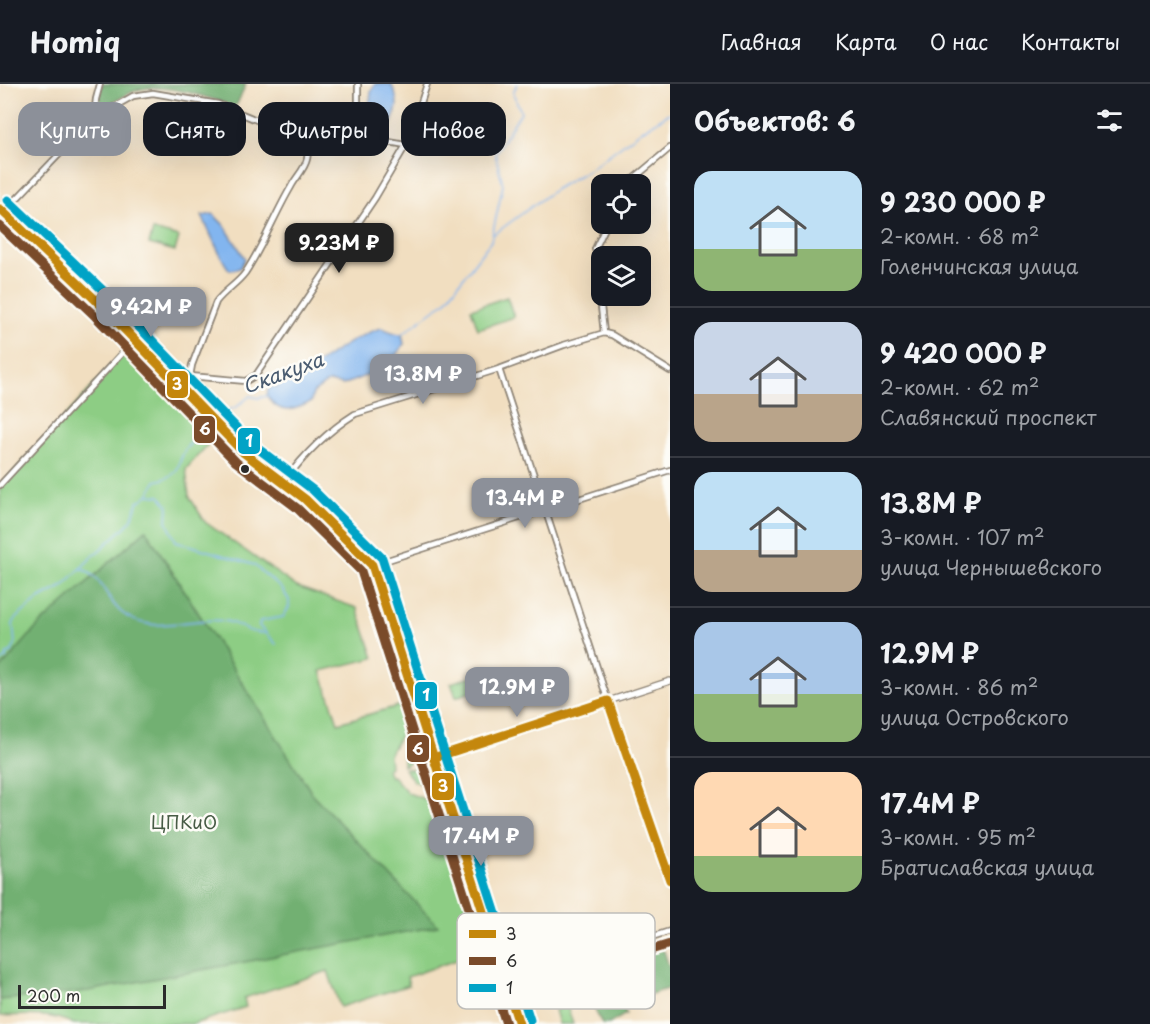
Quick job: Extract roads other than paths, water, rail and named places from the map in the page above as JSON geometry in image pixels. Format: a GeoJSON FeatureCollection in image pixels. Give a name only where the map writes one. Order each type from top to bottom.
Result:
{"type":"FeatureCollection","features":[{"type":"Feature","properties":{"kind":"street"},"geometry":{"type":"LineString","coordinates":[[96,102],[100,84]]}},
{"type":"Feature","properties":{"kind":"street"},"geometry":{"type":"LineString","coordinates":[[358,84],[358,102]]}},
{"type":"Feature","properties":{"kind":"street"},"geometry":{"type":"LineString","coordinates":[[421,102],[427,84]]}},
{"type":"Feature","properties":{"kind":"street"},"geometry":{"type":"LineString","coordinates":[[122,102],[133,96],[153,93],[218,104],[300,138],[308,151],[304,168],[291,186],[244,274],[216,302],[190,376],[180,385]]}},
{"type":"Feature","properties":{"kind":"street"},"geometry":{"type":"LineString","coordinates":[[639,174],[670,148]]}},
{"type":"Feature","properties":{"kind":"street"},"geometry":{"type":"LineString","coordinates":[[190,376],[246,381],[256,375],[345,245],[401,154]]}},
{"type":"Feature","properties":{"kind":"street"},"geometry":{"type":"LineString","coordinates":[[57,156],[1,213],[135,339],[249,457],[284,482],[323,516],[372,565],[484,913]]}},
{"type":"Feature","properties":{"kind":"street"},"geometry":{"type":"LineString","coordinates":[[602,234],[595,249],[601,267],[598,280],[604,333]]}},
{"type":"Feature","properties":{"kind":"street"},"geometry":{"type":"LineString","coordinates":[[284,482],[321,440],[338,424],[356,414],[500,369],[604,333],[612,335],[670,371]]}},
{"type":"Feature","properties":{"kind":"street"},"geometry":{"type":"LineString","coordinates":[[0,485],[135,339]]}},
{"type":"Feature","properties":{"kind":"street"},"geometry":{"type":"LineString","coordinates":[[500,369],[608,701],[670,880]]}},
{"type":"Feature","properties":{"kind":"street"},"geometry":{"type":"LineString","coordinates":[[372,565],[670,470]]}},
{"type":"Feature","properties":{"kind":"street"},"geometry":{"type":"LineString","coordinates":[[475,913],[429,769],[434,758],[670,681]]}},
{"type":"Feature","properties":{"kind":"street"},"geometry":{"type":"LineString","coordinates":[[655,936],[670,931]]}},
{"type":"Feature","properties":{"kind":"street"},"geometry":{"type":"LineString","coordinates":[[506,1009],[511,1024]]}},
{"type":"Feature","properties":{"kind":"street"},"geometry":{"type":"LineString","coordinates":[[514,1009],[519,1024]]}},
{"type":"Feature","properties":{"kind":"water"},"geometry":{"type":"Polygon","coordinates":[[[375,84],[391,84],[397,103],[389,129],[389,102],[370,102],[371,91],[375,84]]]}},
{"type":"Feature","properties":{"kind":"water"},"geometry":{"type":"Polygon","coordinates":[[[213,214],[224,225],[245,258],[240,268],[230,270],[220,254],[202,216],[213,214]]]}},
{"type":"Feature","properties":{"kind":"water"},"geometry":{"type":"Polygon","coordinates":[[[381,328],[402,334],[404,344],[387,367],[343,385],[328,382],[313,393],[311,402],[298,408],[282,409],[267,396],[268,389],[273,386],[277,387],[354,340],[381,328]]]}},
{"type":"Feature","properties":{"kind":"waterway","name":"Скакуха"},"geometry":{"type":"LineString","coordinates":[[402,334],[445,302],[491,241],[503,185],[495,153],[521,112],[513,93],[517,84]]}},
{"type":"Feature","properties":{"kind":"waterway"},"geometry":{"type":"LineString","coordinates":[[493,235],[554,190],[590,169],[641,131],[670,113]]}},
{"type":"Feature","properties":{"kind":"waterway","name":"Скакуха"},"geometry":{"type":"LineString","coordinates":[[227,410],[235,408],[250,396],[258,398],[267,396]]}},
{"type":"Feature","properties":{"kind":"waterway","name":"Скакуха"},"geometry":{"type":"LineString","coordinates":[[0,663],[12,651],[15,644],[13,624],[16,618],[39,599],[63,586],[125,527],[132,519],[137,503],[148,495],[156,481],[176,471],[189,444],[205,434]]}},
{"type":"Feature","properties":{"kind":"waterway"},"geometry":{"type":"LineString","coordinates":[[149,495],[160,496],[168,505],[167,522],[176,541],[254,565],[282,589],[289,600],[289,607],[283,617],[260,621],[259,626],[276,644]]}},
{"type":"Feature","properties":{"kind":"waterway"},"geometry":{"type":"LineString","coordinates":[[80,568],[95,577],[115,606],[133,620],[158,625],[225,621],[253,632],[265,633]]}},
{"type":"Feature","properties":{"kind":"park label","name":"ЦПКиО"},"geometry":{"type":"Point","coordinates":[184,823]}}]}
